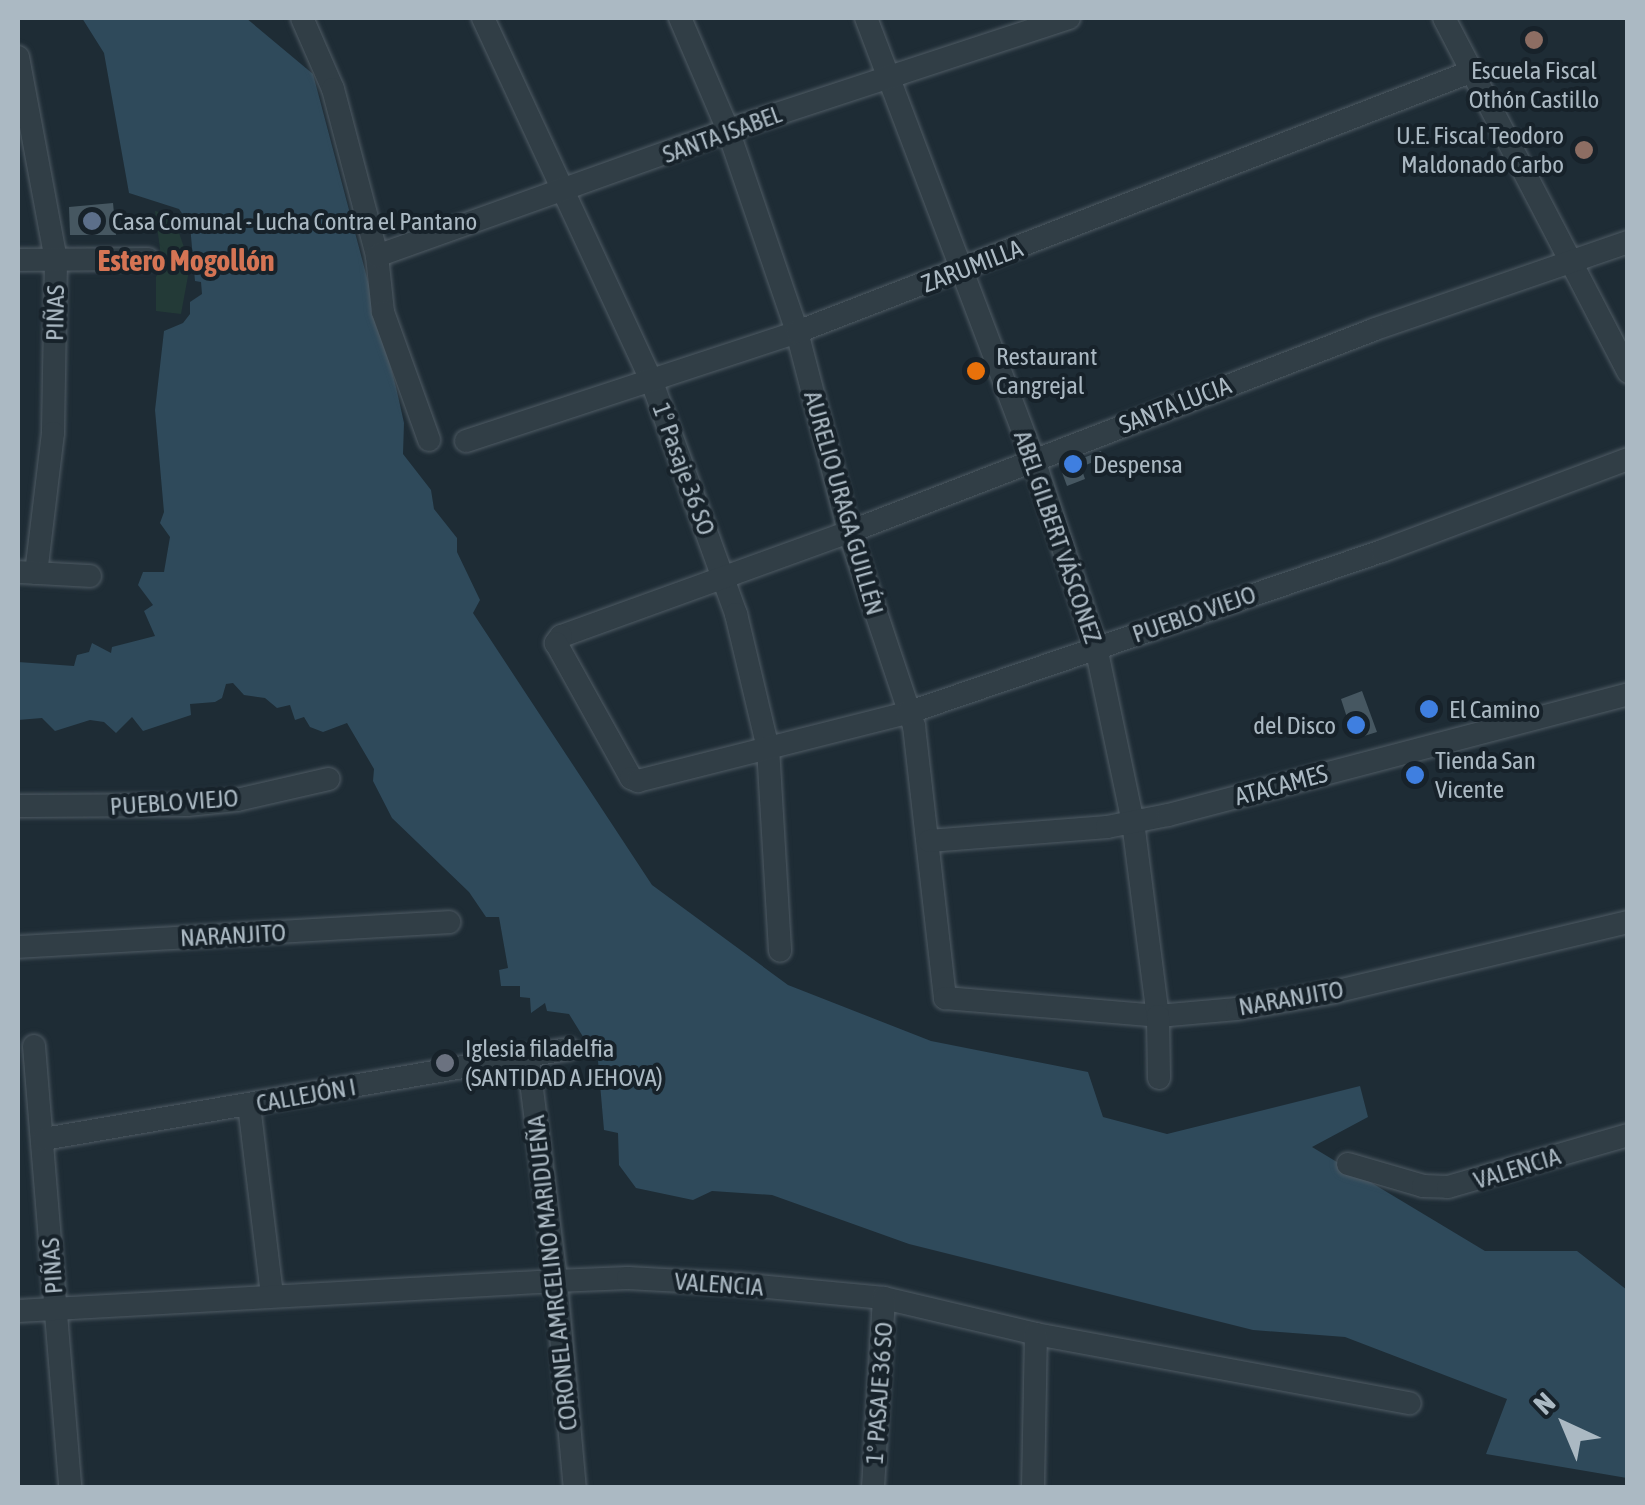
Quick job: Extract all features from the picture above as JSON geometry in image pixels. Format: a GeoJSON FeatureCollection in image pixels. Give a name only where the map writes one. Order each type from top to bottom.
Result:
{"type":"FeatureCollection","features":[{"type":"Feature","properties":{"kind":"street"},"geometry":{"type":"LineString","coordinates":[[302,18],[332,84],[378,256],[376,281],[383,312],[429,440]]}},
{"type":"Feature","properties":{"kind":"street","name":"1º Pasaje 36 SO"},"geometry":{"type":"LineString","coordinates":[[483,18],[652,382],[724,576],[753,674],[768,748],[780,951]]}},
{"type":"Feature","properties":{"kind":"street","name":"AURELIO URAGA GUILLÉN"},"geometry":{"type":"LineString","coordinates":[[680,18],[728,130],[797,332],[849,532],[914,728],[942,989],[948,1001]]}},
{"type":"Feature","properties":{"kind":"street","name":"ABEL GILBERT VÁSCONEZ"},"geometry":{"type":"LineString","coordinates":[[866,18],[1034,460],[1096,647],[1133,822],[1158,1016],[1160,1078]]}},
{"type":"Feature","properties":{"kind":"street","name":"SANTA ISABEL"},"geometry":{"type":"LineString","coordinates":[[378,256],[564,193],[728,130],[1069,18]]}},
{"type":"Feature","properties":{"kind":"street"},"geometry":{"type":"LineString","coordinates":[[1444,18],[1628,372]]}},
{"type":"Feature","properties":{"kind":"street","name":"PIÑAS"},"geometry":{"type":"LineString","coordinates":[[18,57],[56,260],[52,433],[27,572]]}},
{"type":"Feature","properties":{"kind":"street","name":"ZARUMILLA"},"geometry":{"type":"LineString","coordinates":[[466,440],[797,332],[1470,72]]}},
{"type":"Feature","properties":{"kind":"street","name":"SANTA LUCIA"},"geometry":{"type":"LineString","coordinates":[[638,781],[631,778],[557,640],[1373,330],[1628,242]]}},
{"type":"Feature","properties":{"kind":"street"},"geometry":{"type":"LineString","coordinates":[[18,260],[148,258]]}},
{"type":"Feature","properties":{"kind":"street","name":"PUEBLO VIEJO"},"geometry":{"type":"LineString","coordinates":[[638,781],[906,712],[1382,551],[1628,459]]}},
{"type":"Feature","properties":{"kind":"street"},"geometry":{"type":"LineString","coordinates":[[27,572],[90,576]]}},
{"type":"Feature","properties":{"kind":"street","name":"ATACAMES"},"geometry":{"type":"LineString","coordinates":[[929,841],[1133,822],[1628,694]]}},
{"type":"Feature","properties":{"kind":"street","name":"PUEBLO VIEJO"},"geometry":{"type":"LineString","coordinates":[[18,806],[187,806],[237,800],[329,780]]}},
{"type":"Feature","properties":{"kind":"street","name":"NARANJITO"},"geometry":{"type":"LineString","coordinates":[[18,947],[449,922]]}},
{"type":"Feature","properties":{"kind":"street","name":"NARANJITO"},"geometry":{"type":"LineString","coordinates":[[948,1001],[1158,1016],[1334,992],[1628,922]]}},
{"type":"Feature","properties":{"kind":"street","name":"PIÑAS"},"geometry":{"type":"LineString","coordinates":[[34,1046],[70,1488]]}},
{"type":"Feature","properties":{"kind":"street","name":"CALLEJÓN I"},"geometry":{"type":"LineString","coordinates":[[44,1139],[568,1049]]}},
{"type":"Feature","properties":{"kind":"street","name":"CORONEL AMRCELINO MARIDUEÑA"},"geometry":{"type":"LineString","coordinates":[[528,1058],[556,1281],[575,1488]]}},
{"type":"Feature","properties":{"kind":"street"},"geometry":{"type":"LineString","coordinates":[[249,1105],[272,1296]]}},
{"type":"Feature","properties":{"kind":"street","name":"VALENCIA"},"geometry":{"type":"LineString","coordinates":[[1348,1164],[1423,1186],[1448,1188],[1628,1134]]}},
{"type":"Feature","properties":{"kind":"street","name":"VALENCIA"},"geometry":{"type":"LineString","coordinates":[[18,1311],[628,1278],[884,1298],[1036,1334],[1410,1402]]}},
{"type":"Feature","properties":{"kind":"street","name":"1° PASAJE 36 SO"},"geometry":{"type":"LineString","coordinates":[[873,1488],[884,1298]]}},
{"type":"Feature","properties":{"kind":"street"},"geometry":{"type":"LineString","coordinates":[[1033,1488],[1036,1334]]}},
{"type":"Feature","properties":{"kind":"green space"},"geometry":{"type":"Polygon","coordinates":[[[155,211],[173,215],[190,265],[181,314],[156,311],[156,277],[162,264],[155,211]]]}},
{"type":"Feature","properties":{"kind":"water"},"geometry":{"type":"Polygon","coordinates":[[[82,18],[246,18],[313,74],[396,387],[404,423],[403,454],[431,490],[434,509],[457,538],[457,552],[480,600],[473,613],[652,885],[788,985],[931,1041],[1088,1072],[1103,1117],[1167,1134],[1360,1086],[1368,1117],[1312,1147],[1485,1251],[1577,1251],[1627,1290],[1627,1478],[1486,1454],[1507,1399],[1345,1337],[1253,1330],[909,1244],[772,1195],[712,1191],[693,1200],[636,1188],[619,1165],[618,1133],[604,1130],[598,1061],[569,1014],[547,1011],[545,1003],[531,1013],[530,998],[520,997],[520,986],[501,986],[499,970],[508,968],[499,917],[486,917],[469,892],[392,818],[373,781],[374,769],[347,723],[323,732],[310,727],[304,717],[295,720],[290,705],[277,708],[265,698],[244,695],[233,683],[226,684],[222,698],[215,702],[190,704],[191,715],[143,731],[132,717],[116,733],[104,722],[90,720],[55,731],[42,718],[18,720],[18,662],[74,666],[77,655],[89,652],[92,643],[111,653],[112,647],[155,636],[144,611],[153,605],[138,585],[143,572],[164,572],[170,537],[160,523],[164,512],[155,410],[164,331],[183,323],[190,314],[190,302],[202,294],[201,282],[195,281],[190,225],[179,209],[129,193],[104,53],[82,18]]]}},
{"type":"Feature","properties":{"kind":"building","name":"Casa Comunal - Lucha Contra el Pantano"},"geometry":{"type":"Polygon","coordinates":[[[113,203],[116,235],[70,235],[69,207],[113,203]]]}},
{"type":"Feature","properties":{"kind":"building","name":"Despensa"},"geometry":{"type":"Polygon","coordinates":[[[1101,451],[1103,458],[1081,467],[1085,479],[1067,486],[1060,467],[1101,451]]]}},
{"type":"Feature","properties":{"kind":"building"},"geometry":{"type":"Polygon","coordinates":[[[1362,691],[1377,732],[1364,736],[1361,730],[1352,733],[1341,699],[1362,691]]]}},
{"type":"Feature","properties":{"kind":"place","name":"Escuela Fiscal Othón Castillo"},"geometry":{"type":"Point","coordinates":[1534,40]}},
{"type":"Feature","properties":{"kind":"place","name":"U.E. Fiscal Teodoro Maldonado Carbo"},"geometry":{"type":"Point","coordinates":[1584,150]}},
{"type":"Feature","properties":{"kind":"place","name":"Casa Comunal - Lucha Contra el Pantano"},"geometry":{"type":"Point","coordinates":[92,221]}},
{"type":"Feature","properties":{"kind":"place","name":"Restaurant Cangrejal"},"geometry":{"type":"Point","coordinates":[976,371]}},
{"type":"Feature","properties":{"kind":"place","name":"Despensa"},"geometry":{"type":"Point","coordinates":[1073,464]}},
{"type":"Feature","properties":{"kind":"place","name":"El Camino"},"geometry":{"type":"Point","coordinates":[1429,709]}},
{"type":"Feature","properties":{"kind":"place","name":"del Disco"},"geometry":{"type":"Point","coordinates":[1356,725]}},
{"type":"Feature","properties":{"kind":"place","name":"Tienda San Vicente"},"geometry":{"type":"Point","coordinates":[1415,775]}},
{"type":"Feature","properties":{"kind":"place","name":"Iglesia filadelfia (SANTIDAD A JEHOVA)"},"geometry":{"type":"Point","coordinates":[445,1063]}},
{"type":"Feature","properties":{"kind":"district","name":"Estero Mogollón"},"geometry":{"type":"Point","coordinates":[186,260]}}]}
